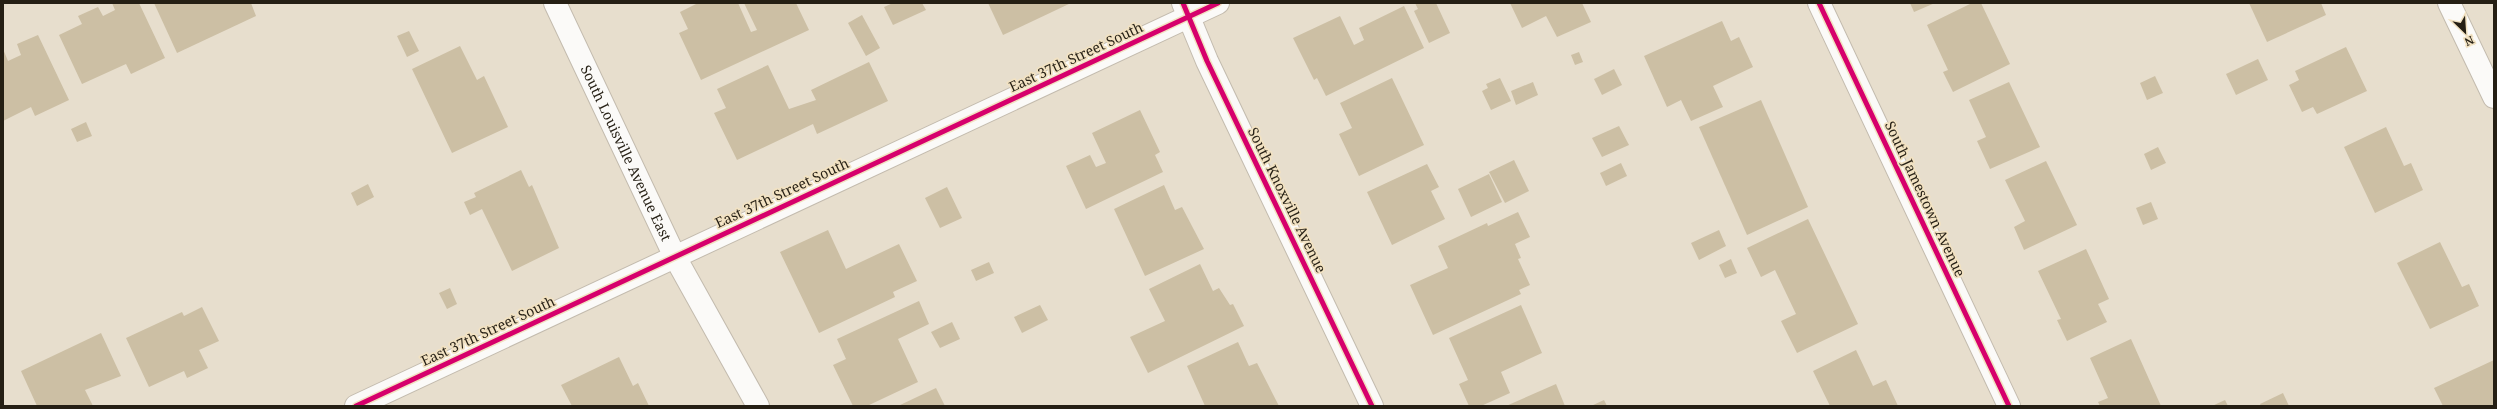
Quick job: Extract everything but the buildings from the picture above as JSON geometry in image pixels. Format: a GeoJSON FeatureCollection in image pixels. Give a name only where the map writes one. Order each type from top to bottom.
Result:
{"type":"FeatureCollection","features":[{"type":"Feature","properties":{"kind":"street","name":"South Louisville Avenue East"},"geometry":{"type":"LineString","coordinates":[[554,3],[675,257],[758,406]]}},
{"type":"Feature","properties":{"kind":"street","name":"East 37th Street South"},"geometry":{"type":"LineString","coordinates":[[356,406],[675,257],[1186,10],[1218,3]]}},
{"type":"Feature","properties":{"kind":"street","name":"South Jamestown Avenue"},"geometry":{"type":"LineString","coordinates":[[1819,3],[2009,406]]}},
{"type":"Feature","properties":{"kind":"street"},"geometry":{"type":"LineString","coordinates":[[2449,3],[2494,97]]}},
{"type":"Feature","properties":{"kind":"street","name":"South Knoxville Avenue"},"geometry":{"type":"LineString","coordinates":[[1186,10],[1207,61],[1372,406]]}},
{"type":"Feature","properties":{"kind":"cycle path"},"geometry":{"type":"LineString","coordinates":[[1183,3],[1207,61],[1372,406]]}},
{"type":"Feature","properties":{"kind":"cycle path"},"geometry":{"type":"LineString","coordinates":[[356,406],[1218,3]]}},
{"type":"Feature","properties":{"kind":"cycle path"},"geometry":{"type":"LineString","coordinates":[[1819,3],[2009,406]]}}]}
